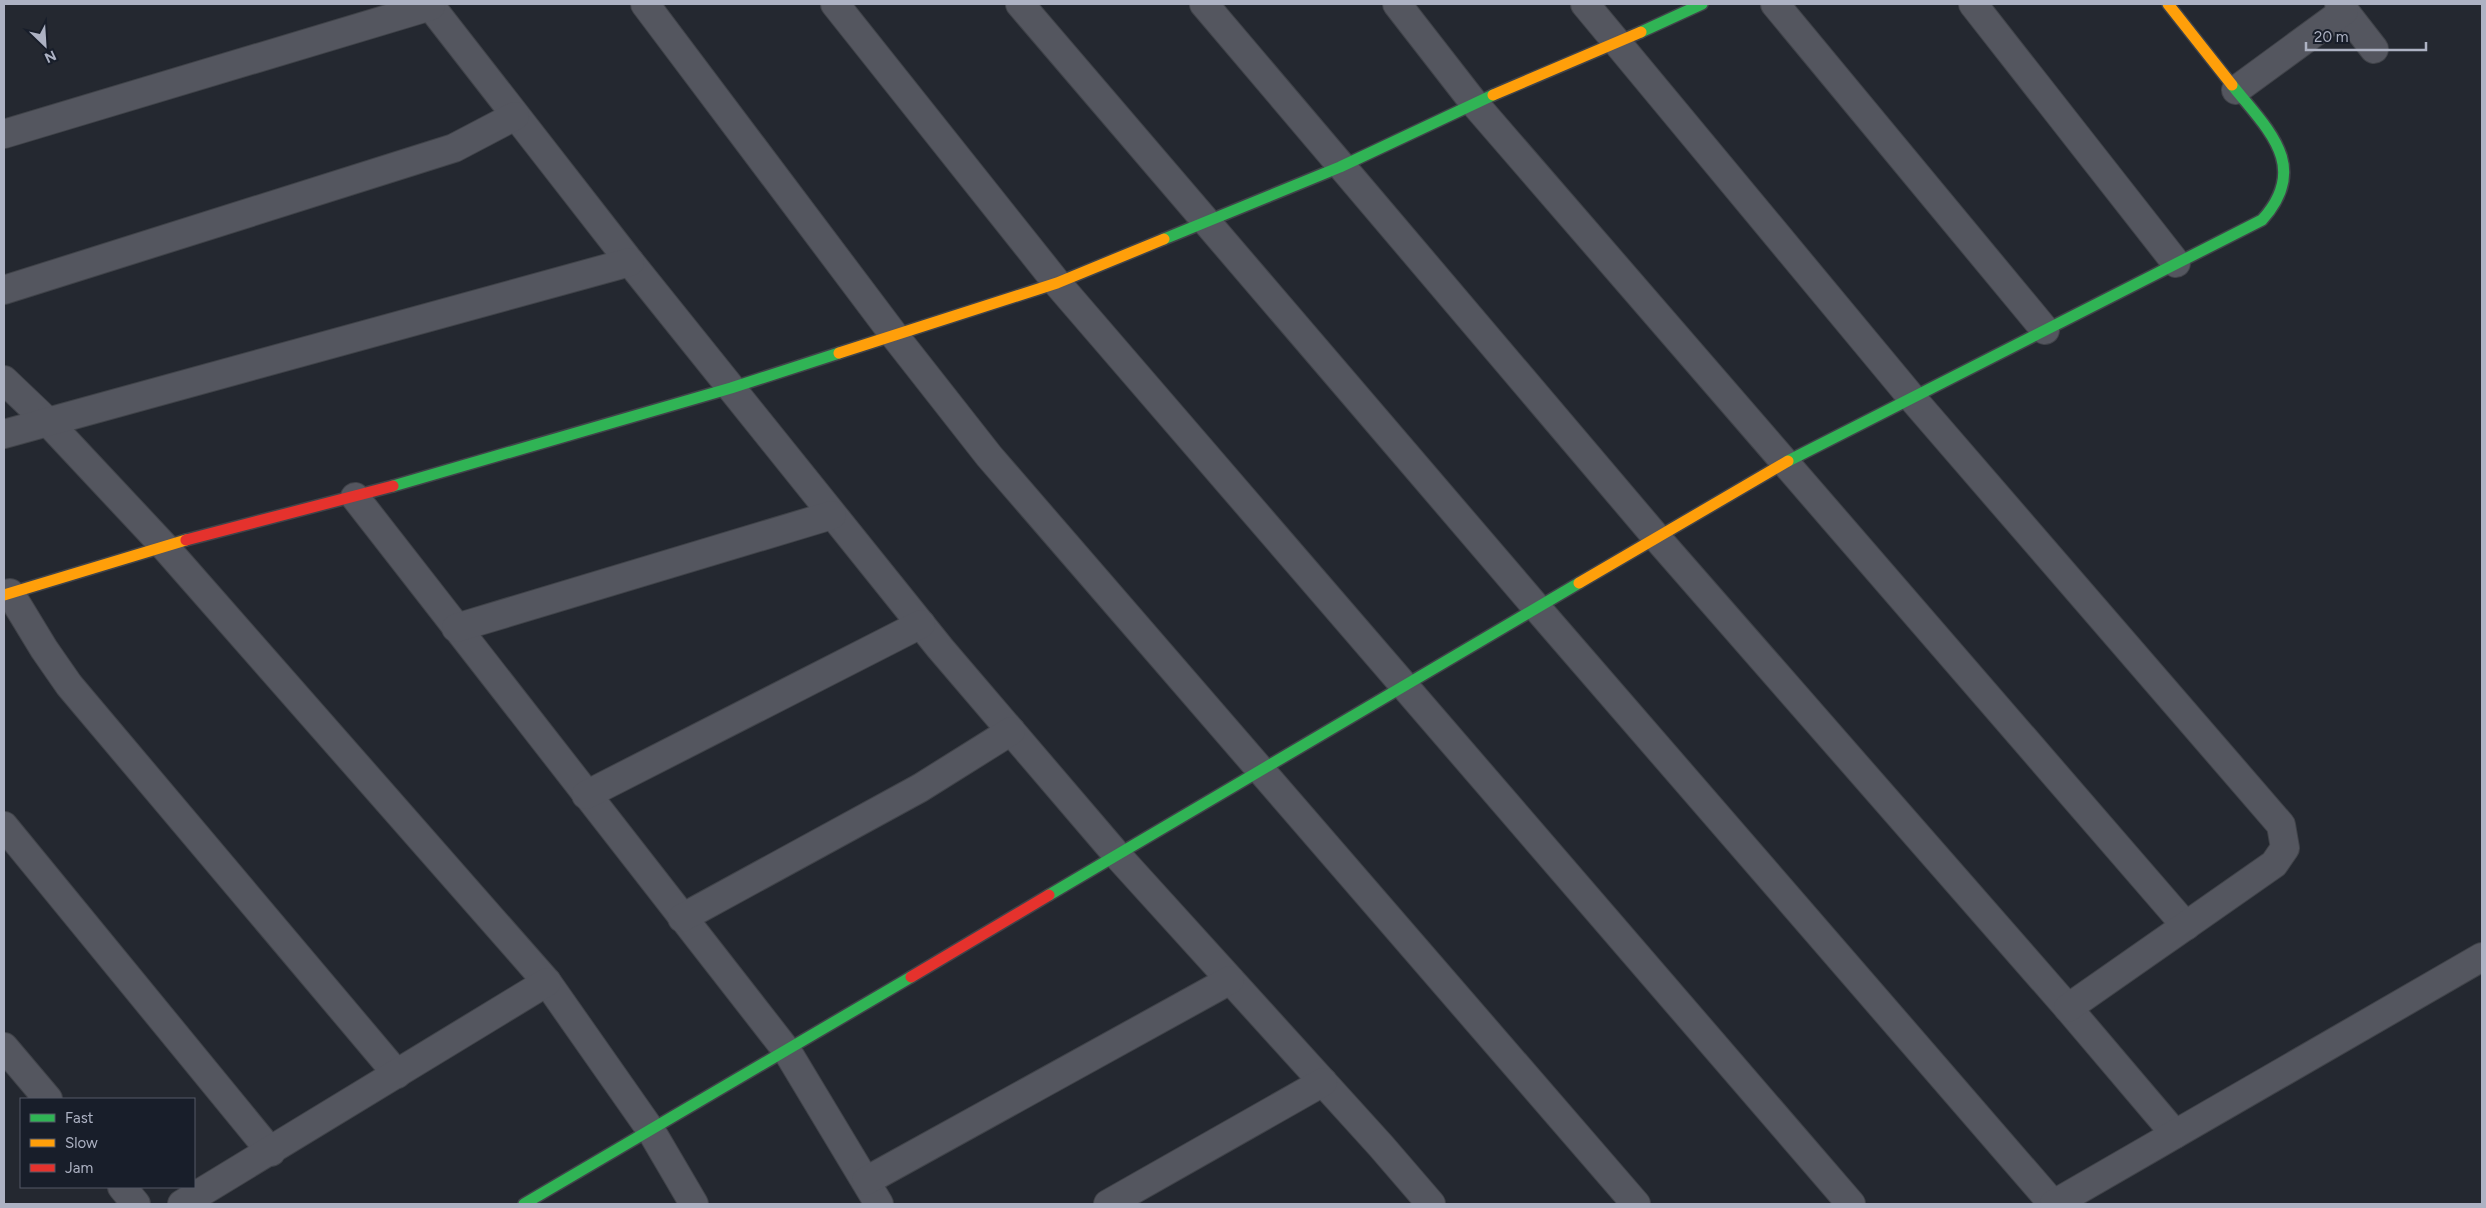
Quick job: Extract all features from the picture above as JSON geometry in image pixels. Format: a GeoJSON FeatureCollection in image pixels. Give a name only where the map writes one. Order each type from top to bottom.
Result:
{"type":"FeatureCollection","features":[{"type":"Feature","properties":{"kind":"street"},"geometry":{"type":"LineString","coordinates":[[645,4],[894,335],[989,456],[1636,1204]]}},
{"type":"Feature","properties":{"kind":"street"},"geometry":{"type":"LineString","coordinates":[[835,4],[1057,283],[1406,685],[1851,1204]]}},
{"type":"Feature","properties":{"kind":"street"},"geometry":{"type":"LineString","coordinates":[[1020,4],[1537,608],[2053,1204],[2482,957]]}},
{"type":"Feature","properties":{"kind":"street"},"geometry":{"type":"LineString","coordinates":[[1204,4],[1340,167],[1657,538],[2068,1008],[2174,1134]]}},
{"type":"Feature","properties":{"kind":"street"},"geometry":{"type":"LineString","coordinates":[[1397,4],[1474,103],[2186,926]]}},
{"type":"Feature","properties":{"kind":"street"},"geometry":{"type":"LineString","coordinates":[[1585,4],[1912,398],[2281,825],[2285,848],[2274,864],[2068,1008]]}},
{"type":"Feature","properties":{"kind":"street"},"geometry":{"type":"LineString","coordinates":[[398,1074],[69,685],[7,594],[164,546],[355,496],[731,388],[1057,283],[1340,167],[1474,103],[1618,43],[1702,4]]}},
{"type":"Feature","properties":{"kind":"street"},"geometry":{"type":"LineString","coordinates":[[1775,4],[2045,330]]}},
{"type":"Feature","properties":{"kind":"street"},"geometry":{"type":"LineString","coordinates":[[1973,4],[2176,263]]}},
{"type":"Feature","properties":{"kind":"street"},"geometry":{"type":"LineString","coordinates":[[524,1204],[1784,463],[2262,220],[2277,204],[2284,182],[2284,165],[2277,141],[2168,4]]}},
{"type":"Feature","properties":{"kind":"street"},"geometry":{"type":"LineString","coordinates":[[4,134],[430,5],[630,262],[921,624],[1117,855],[1323,1082],[1430,1204]]}},
{"type":"Feature","properties":{"kind":"street"},"geometry":{"type":"LineString","coordinates":[[2236,90],[2342,7],[2374,49]]}},
{"type":"Feature","properties":{"kind":"street"},"geometry":{"type":"LineString","coordinates":[[4,290],[454,148],[515,116]]}},
{"type":"Feature","properties":{"kind":"street"},"geometry":{"type":"LineString","coordinates":[[4,434],[630,262]]}},
{"type":"Feature","properties":{"kind":"street"},"geometry":{"type":"LineString","coordinates":[[4,380],[47,422],[164,546],[547,982],[650,1129],[694,1204]]}},
{"type":"Feature","properties":{"kind":"street"},"geometry":{"type":"LineString","coordinates":[[355,496],[787,1051],[872,1193],[1230,980]]}},
{"type":"Feature","properties":{"kind":"street"},"geometry":{"type":"LineString","coordinates":[[456,628],[832,515]]}},
{"type":"Feature","properties":{"kind":"street"},"geometry":{"type":"LineString","coordinates":[[586,795],[921,624]]}},
{"type":"Feature","properties":{"kind":"street"},"geometry":{"type":"LineString","coordinates":[[682,918],[920,788],[1011,731]]}},
{"type":"Feature","properties":{"kind":"street"},"geometry":{"type":"LineString","coordinates":[[4,826],[271,1152]]}},
{"type":"Feature","properties":{"kind":"street"},"geometry":{"type":"LineString","coordinates":[[182,1204],[271,1152],[547,982]]}},
{"type":"Feature","properties":{"kind":"street"},"geometry":{"type":"LineString","coordinates":[[4,1047],[47,1098]]}},
{"type":"Feature","properties":{"kind":"street"},"geometry":{"type":"LineString","coordinates":[[1108,1204],[1323,1082]]}},
{"type":"Feature","properties":{"kind":"street"},"geometry":{"type":"LineString","coordinates":[[123,1188],[136,1204]]}},
{"type":"Feature","properties":{"kind":"traffic: fast"},"geometry":{"type":"LineString","coordinates":[[1641,32],[1702,4]]}},
{"type":"Feature","properties":{"kind":"traffic: fast"},"geometry":{"type":"LineString","coordinates":[[1788,461],[2262,220],[2276,200],[2283,182],[2283,165],[2270,133],[2232,85]]}},
{"type":"Feature","properties":{"kind":"traffic: fast"},"geometry":{"type":"LineString","coordinates":[[1164,239],[1340,167],[1493,95]]}},
{"type":"Feature","properties":{"kind":"traffic: fast"},"geometry":{"type":"LineString","coordinates":[[393,486],[731,388],[839,353]]}},
{"type":"Feature","properties":{"kind":"traffic: fast"},"geometry":{"type":"LineString","coordinates":[[1049,895],[1579,583]]}},
{"type":"Feature","properties":{"kind":"traffic: fast"},"geometry":{"type":"LineString","coordinates":[[524,1204],[911,977]]}},
{"type":"Feature","properties":{"kind":"traffic: slow"},"geometry":{"type":"LineString","coordinates":[[2168,4],[2232,85]]}},
{"type":"Feature","properties":{"kind":"traffic: slow"},"geometry":{"type":"LineString","coordinates":[[1493,95],[1641,32]]}},
{"type":"Feature","properties":{"kind":"traffic: slow"},"geometry":{"type":"LineString","coordinates":[[839,353],[1057,283],[1164,239]]}},
{"type":"Feature","properties":{"kind":"traffic: slow"},"geometry":{"type":"LineString","coordinates":[[1579,583],[1788,461]]}},
{"type":"Feature","properties":{"kind":"traffic: slow"},"geometry":{"type":"LineString","coordinates":[[4,595],[186,540]]}},
{"type":"Feature","properties":{"kind":"traffic: jam"},"geometry":{"type":"LineString","coordinates":[[186,540],[393,486]]}},
{"type":"Feature","properties":{"kind":"traffic: jam"},"geometry":{"type":"LineString","coordinates":[[911,977],[1049,895]]}}]}
